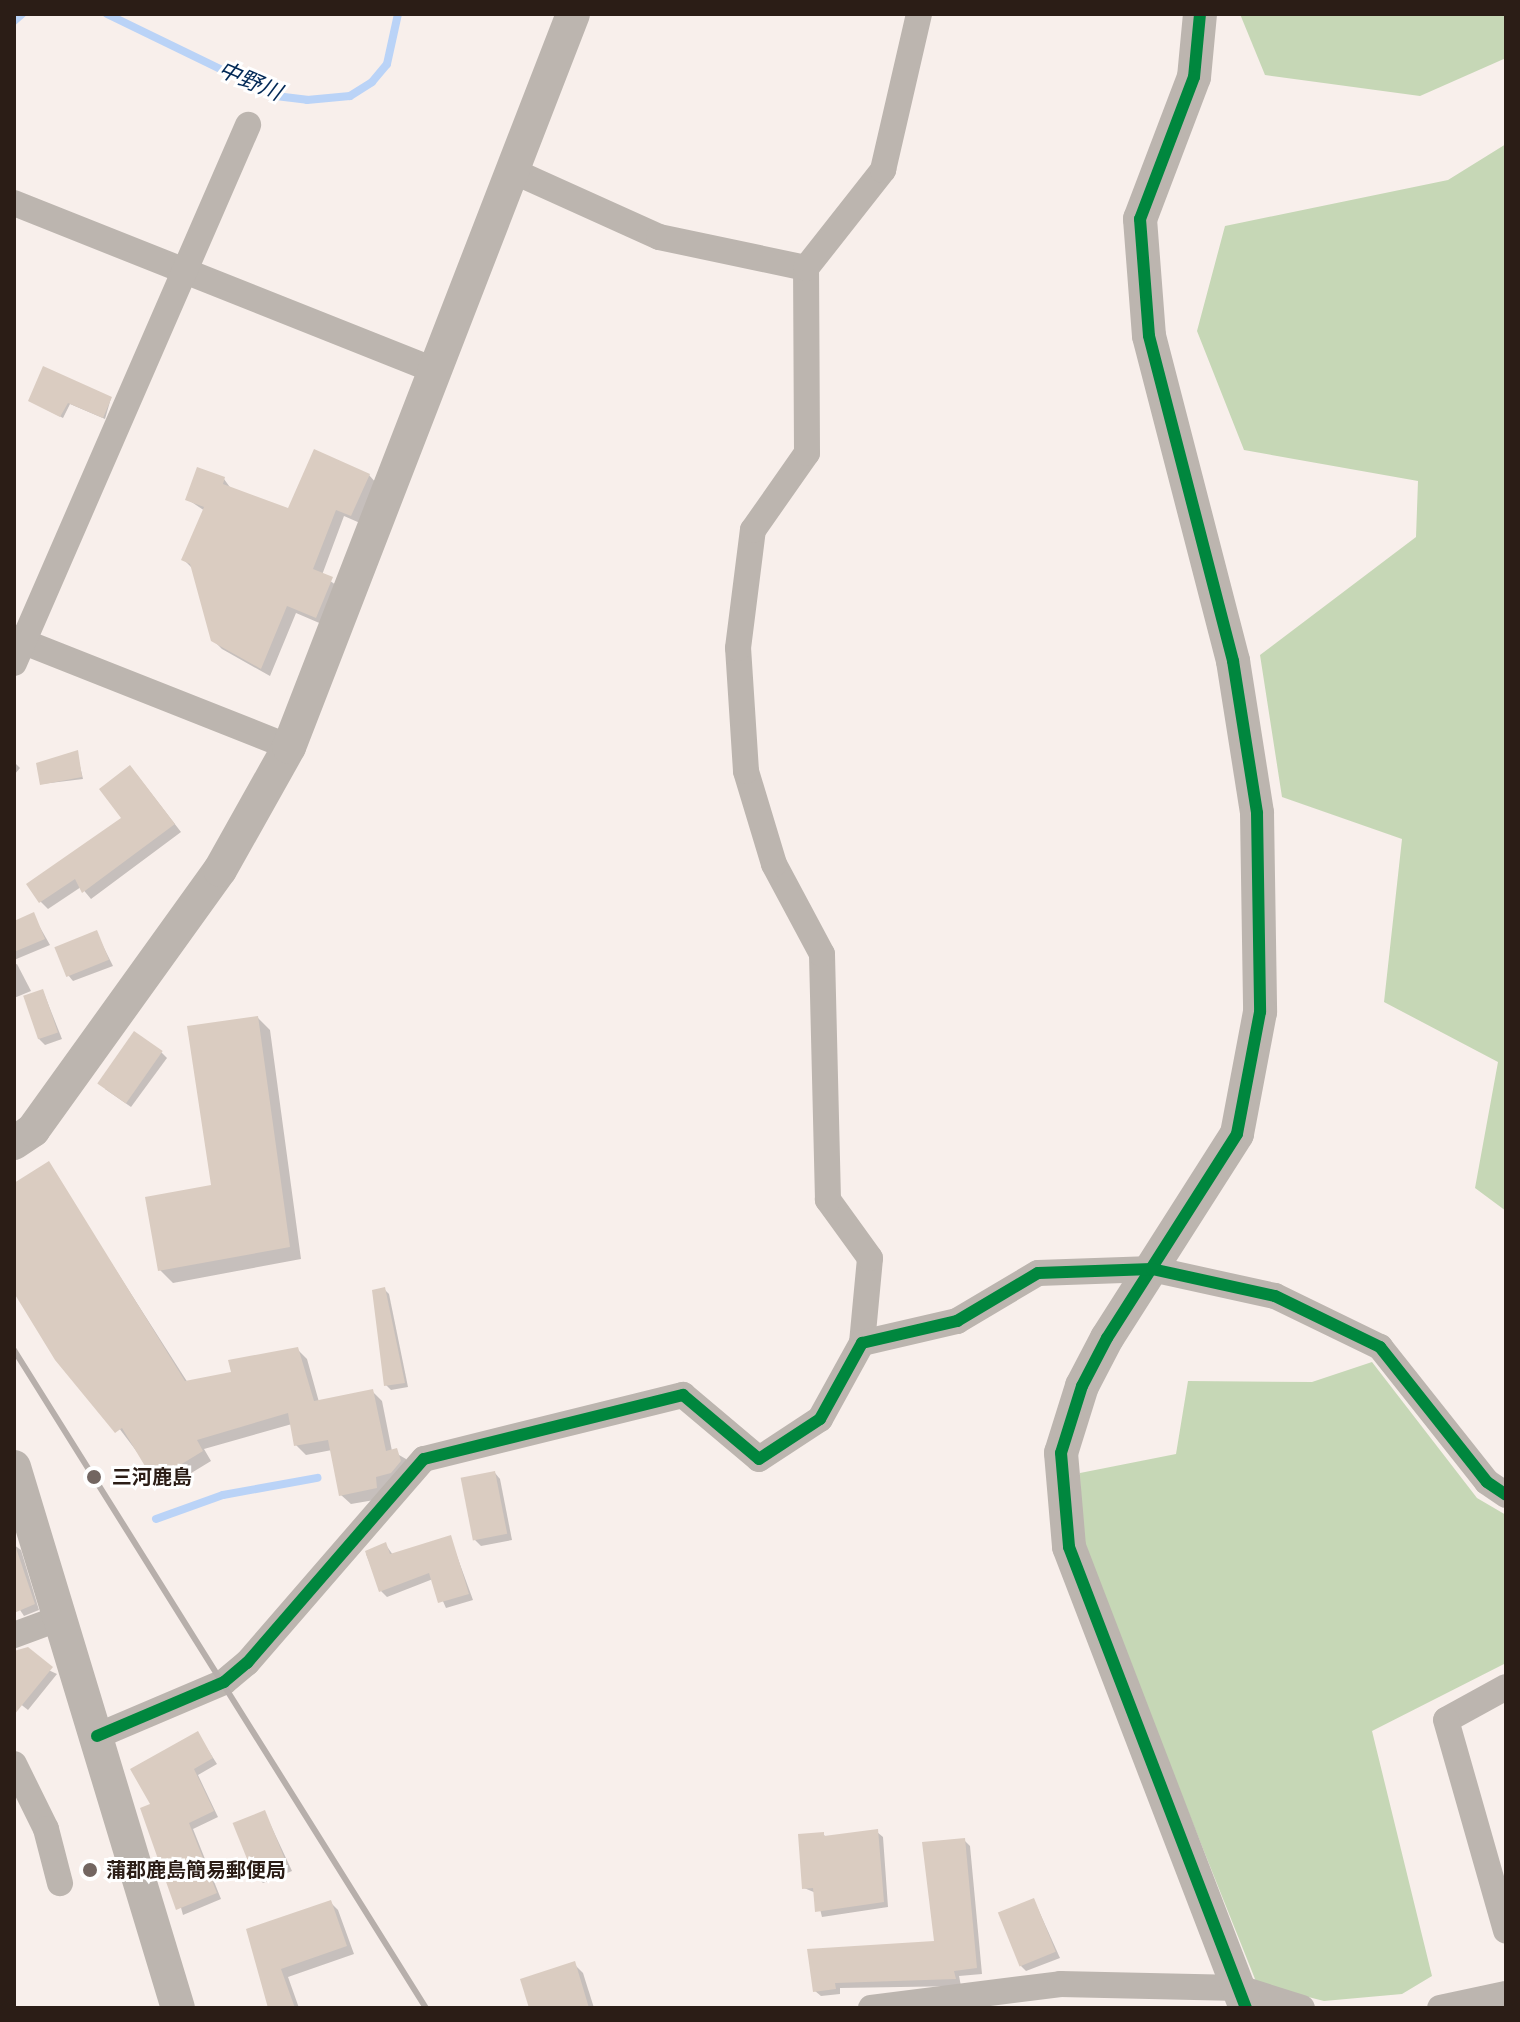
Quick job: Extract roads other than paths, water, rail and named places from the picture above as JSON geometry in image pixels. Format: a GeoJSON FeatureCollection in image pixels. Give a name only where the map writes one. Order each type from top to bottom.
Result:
{"type":"FeatureCollection","features":[{"type":"Feature","properties":{"kind":"street"},"geometry":{"type":"LineString","coordinates":[[14,1143],[33,1130],[220,870],[289,747],[573,14]]}},
{"type":"Feature","properties":{"kind":"street"},"geometry":{"type":"LineString","coordinates":[[97,1736],[224,1682],[247,1663],[424,1459],[683,1395],[759,1459],[820,1419],[862,1343],[870,1258],[828,1200],[822,954],[774,864],[746,771],[738,648],[753,530],[807,453],[806,268],[883,170],[919,14]]}},
{"type":"Feature","properties":{"kind":"street"},"geometry":{"type":"LineString","coordinates":[[1200,14],[1194,77],[1140,219],[1149,336],[1233,661],[1257,813],[1260,1012],[1237,1134],[1082,1386],[1061,1453],[1069,1547],[1242,1998]]}},
{"type":"Feature","properties":{"kind":"street"},"geometry":{"type":"LineString","coordinates":[[248,125],[188,271],[17,648],[289,747]]}},
{"type":"Feature","properties":{"kind":"street"},"geometry":{"type":"LineString","coordinates":[[513,171],[659,237],[806,268]]}},
{"type":"Feature","properties":{"kind":"street"},"geometry":{"type":"LineString","coordinates":[[14,203],[436,371]]}},
{"type":"Feature","properties":{"kind":"street"},"geometry":{"type":"LineString","coordinates":[[862,1343],[957,1321],[1038,1273],[1152,1269],[1275,1296],[1380,1347],[1487,1482],[1506,1495]]}},
{"type":"Feature","properties":{"kind":"street"},"geometry":{"type":"LineString","coordinates":[[14,1467],[63,1617],[178,2008]]}},
{"type":"Feature","properties":{"kind":"street"},"geometry":{"type":"LineString","coordinates":[[14,1635],[63,1617]]}},
{"type":"Feature","properties":{"kind":"street"},"geometry":{"type":"LineString","coordinates":[[1506,1687],[1446,1720],[1495,1846],[1506,1931]]}},
{"type":"Feature","properties":{"kind":"street"},"geometry":{"type":"LineString","coordinates":[[14,1764],[46,1829],[60,1883]]}},
{"type":"Feature","properties":{"kind":"street"},"geometry":{"type":"LineString","coordinates":[[871,2008],[1060,1984],[1242,1998],[1302,2008]]}},
{"type":"Feature","properties":{"kind":"street"},"geometry":{"type":"LineString","coordinates":[[1440,2008],[1506,1994]]}},
{"type":"Feature","properties":{"kind":"waterway","name":"中野川"},"geometry":{"type":"LineString","coordinates":[[14,21],[22,14]]}},
{"type":"Feature","properties":{"kind":"waterway","name":"中野川"},"geometry":{"type":"LineString","coordinates":[[107,14],[276,96],[307,100],[350,96],[372,82],[387,64],[398,14]]}},
{"type":"Feature","properties":{"kind":"waterway"},"geometry":{"type":"LineString","coordinates":[[156,1519],[223,1495],[317,1478]]}},
{"type":"Feature","properties":{"kind":"railway"},"geometry":{"type":"LineString","coordinates":[[14,1350],[426,2008]]}},
{"type":"Feature","properties":{"kind":"place","name":"三河鹿島"},"geometry":{"type":"Point","coordinates":[94,1477]}},
{"type":"Feature","properties":{"kind":"place","name":"蒲郡鹿島簡易郵便局"},"geometry":{"type":"Point","coordinates":[90,1870]}}]}
